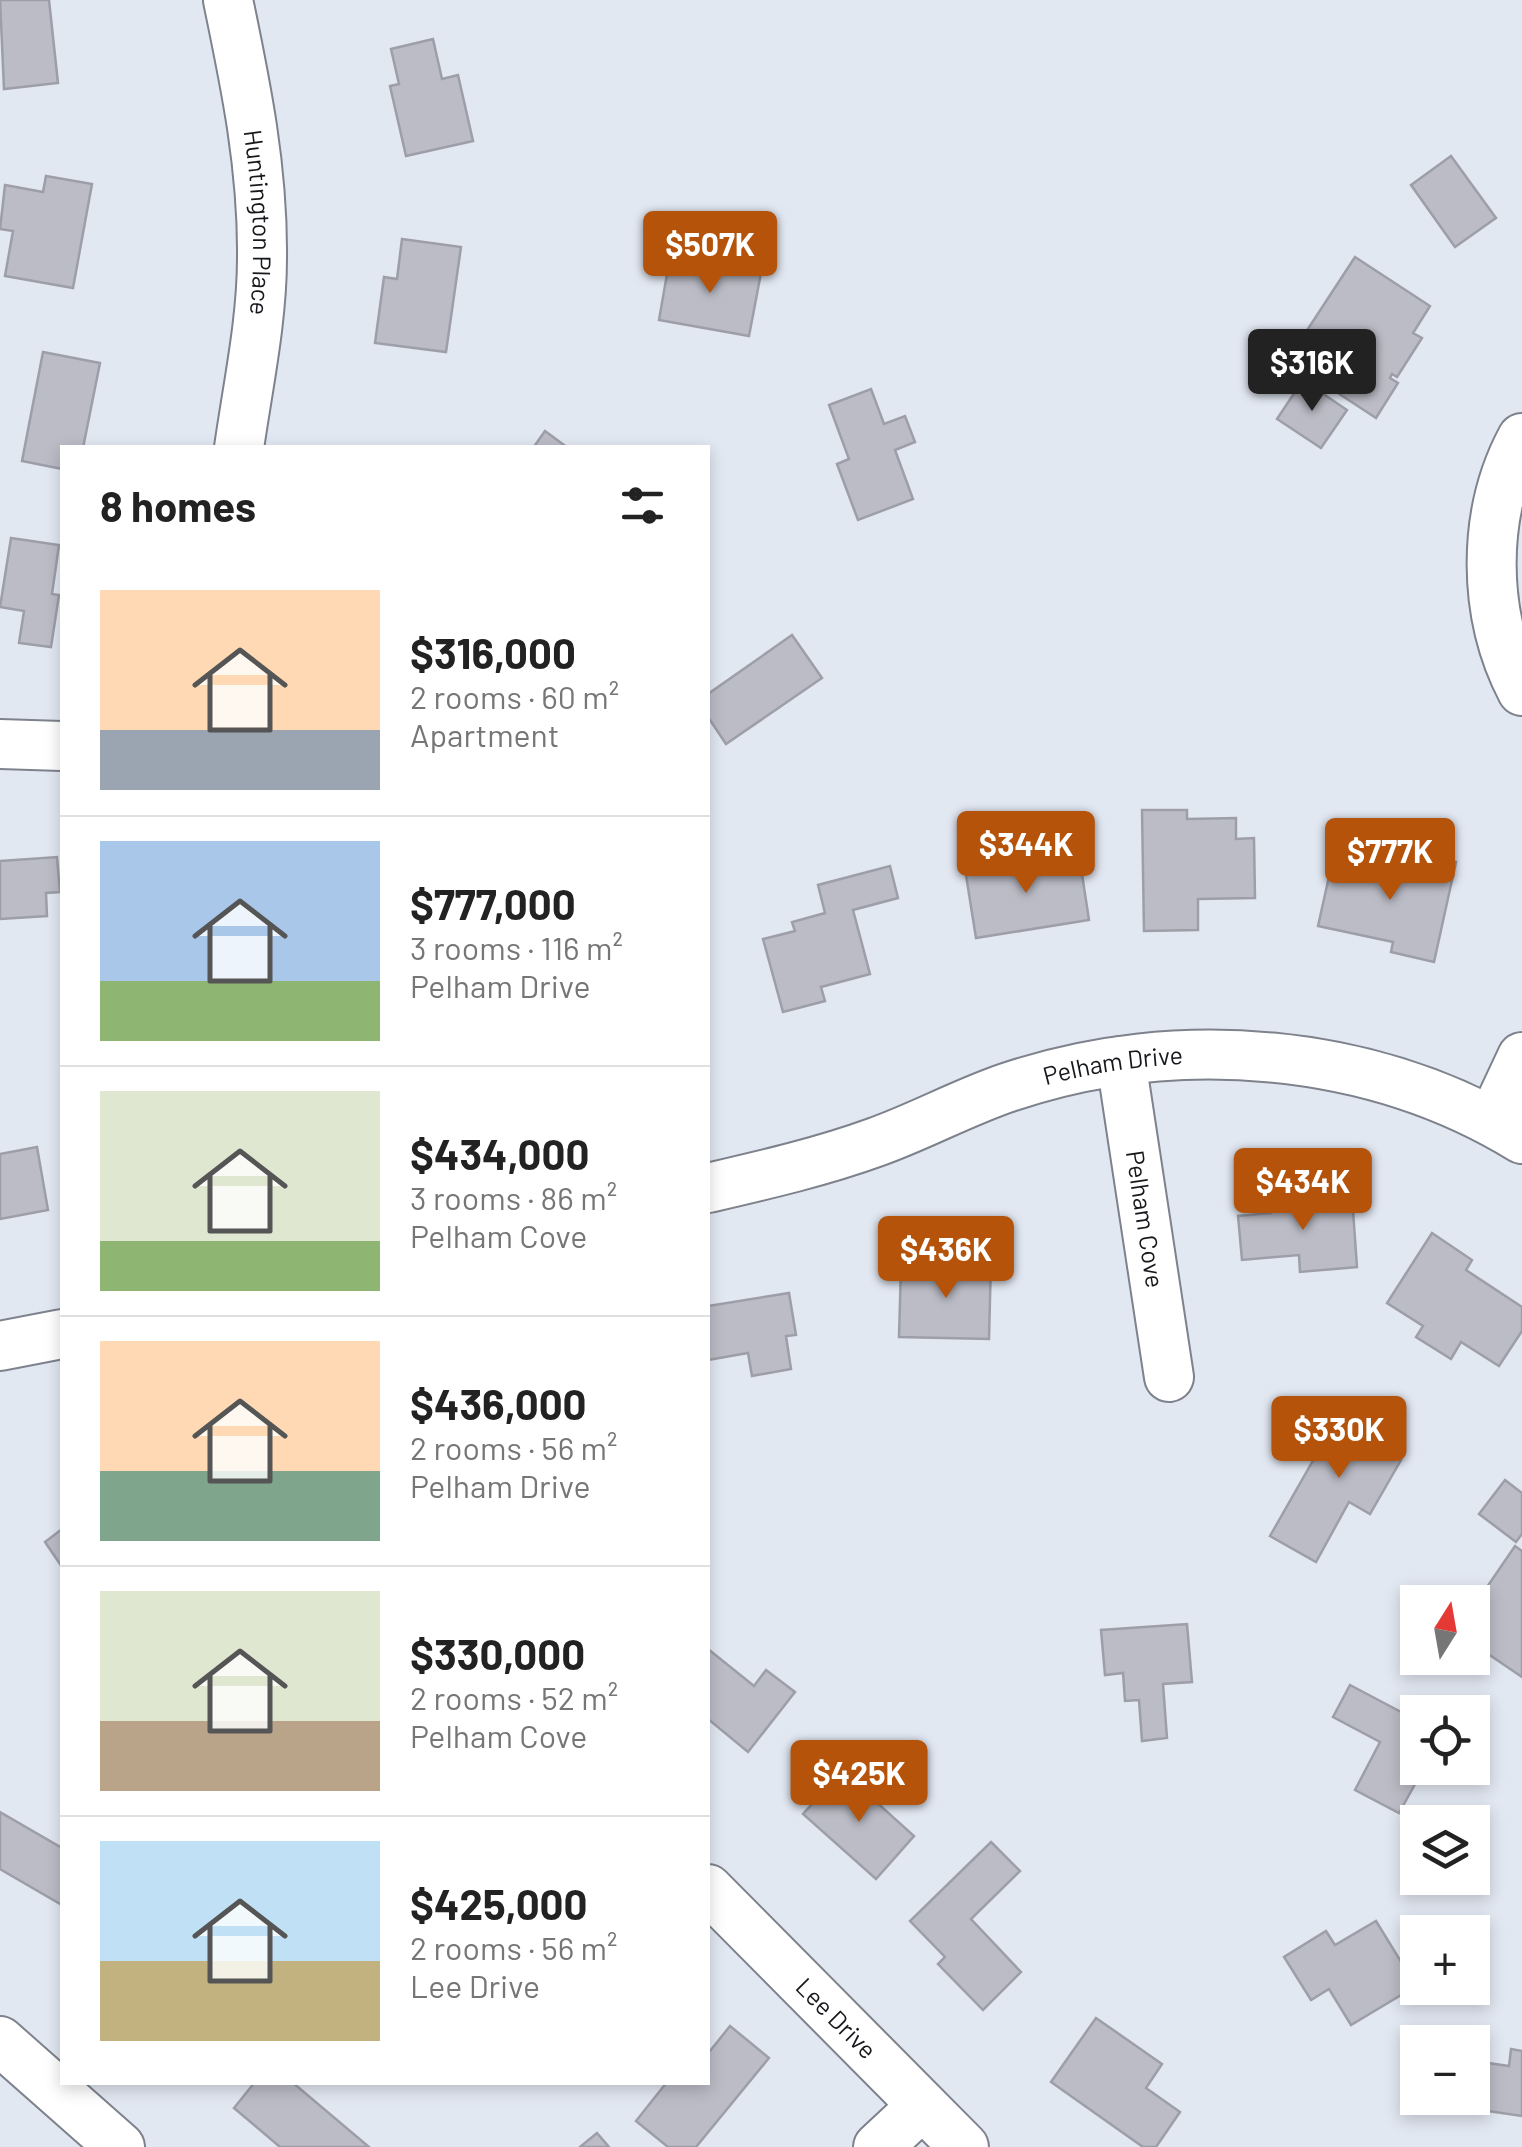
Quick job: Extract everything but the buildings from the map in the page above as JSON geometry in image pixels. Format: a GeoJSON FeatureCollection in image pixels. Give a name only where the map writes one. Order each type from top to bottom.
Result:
{"type":"FeatureCollection","features":[{"type":"Feature","properties":{"kind":"street","name":"Huntington Place"},"geometry":{"type":"LineString","coordinates":[[228,0],[260,170],[260,310],[239,445]]}},
{"type":"Feature","properties":{"kind":"street"},"geometry":{"type":"LineString","coordinates":[[1522,438],[1501,495],[1493,542],[1492,580],[1498,628],[1522,691]]}},
{"type":"Feature","properties":{"kind":"street"},"geometry":{"type":"LineString","coordinates":[[0,744],[60,746]]}},
{"type":"Feature","properties":{"kind":"street","name":"Pelham Drive"},"geometry":{"type":"LineString","coordinates":[[710,1188],[784,1171],[876,1142],[1008,1087],[1121,1061],[1184,1056],[1288,1059],[1347,1069],[1408,1086],[1507,1130]]}},
{"type":"Feature","properties":{"kind":"street"},"geometry":{"type":"LineString","coordinates":[[1507,1130],[1522,1057]]}},
{"type":"Feature","properties":{"kind":"street","name":"Pelham Cove"},"geometry":{"type":"LineString","coordinates":[[1121,1061],[1169,1377]]}},
{"type":"Feature","properties":{"kind":"street"},"geometry":{"type":"LineString","coordinates":[[0,1346],[60,1334]]}},
{"type":"Feature","properties":{"kind":"street","name":"Lee Drive"},"geometry":{"type":"LineString","coordinates":[[710,1891],[964,2147]]}},
{"type":"Feature","properties":{"kind":"street"},"geometry":{"type":"LineString","coordinates":[[0,2041],[120,2147]]}},
{"type":"Feature","properties":{"kind":"street"},"geometry":{"type":"LineString","coordinates":[[878,2147],[922,2106]]}}]}
